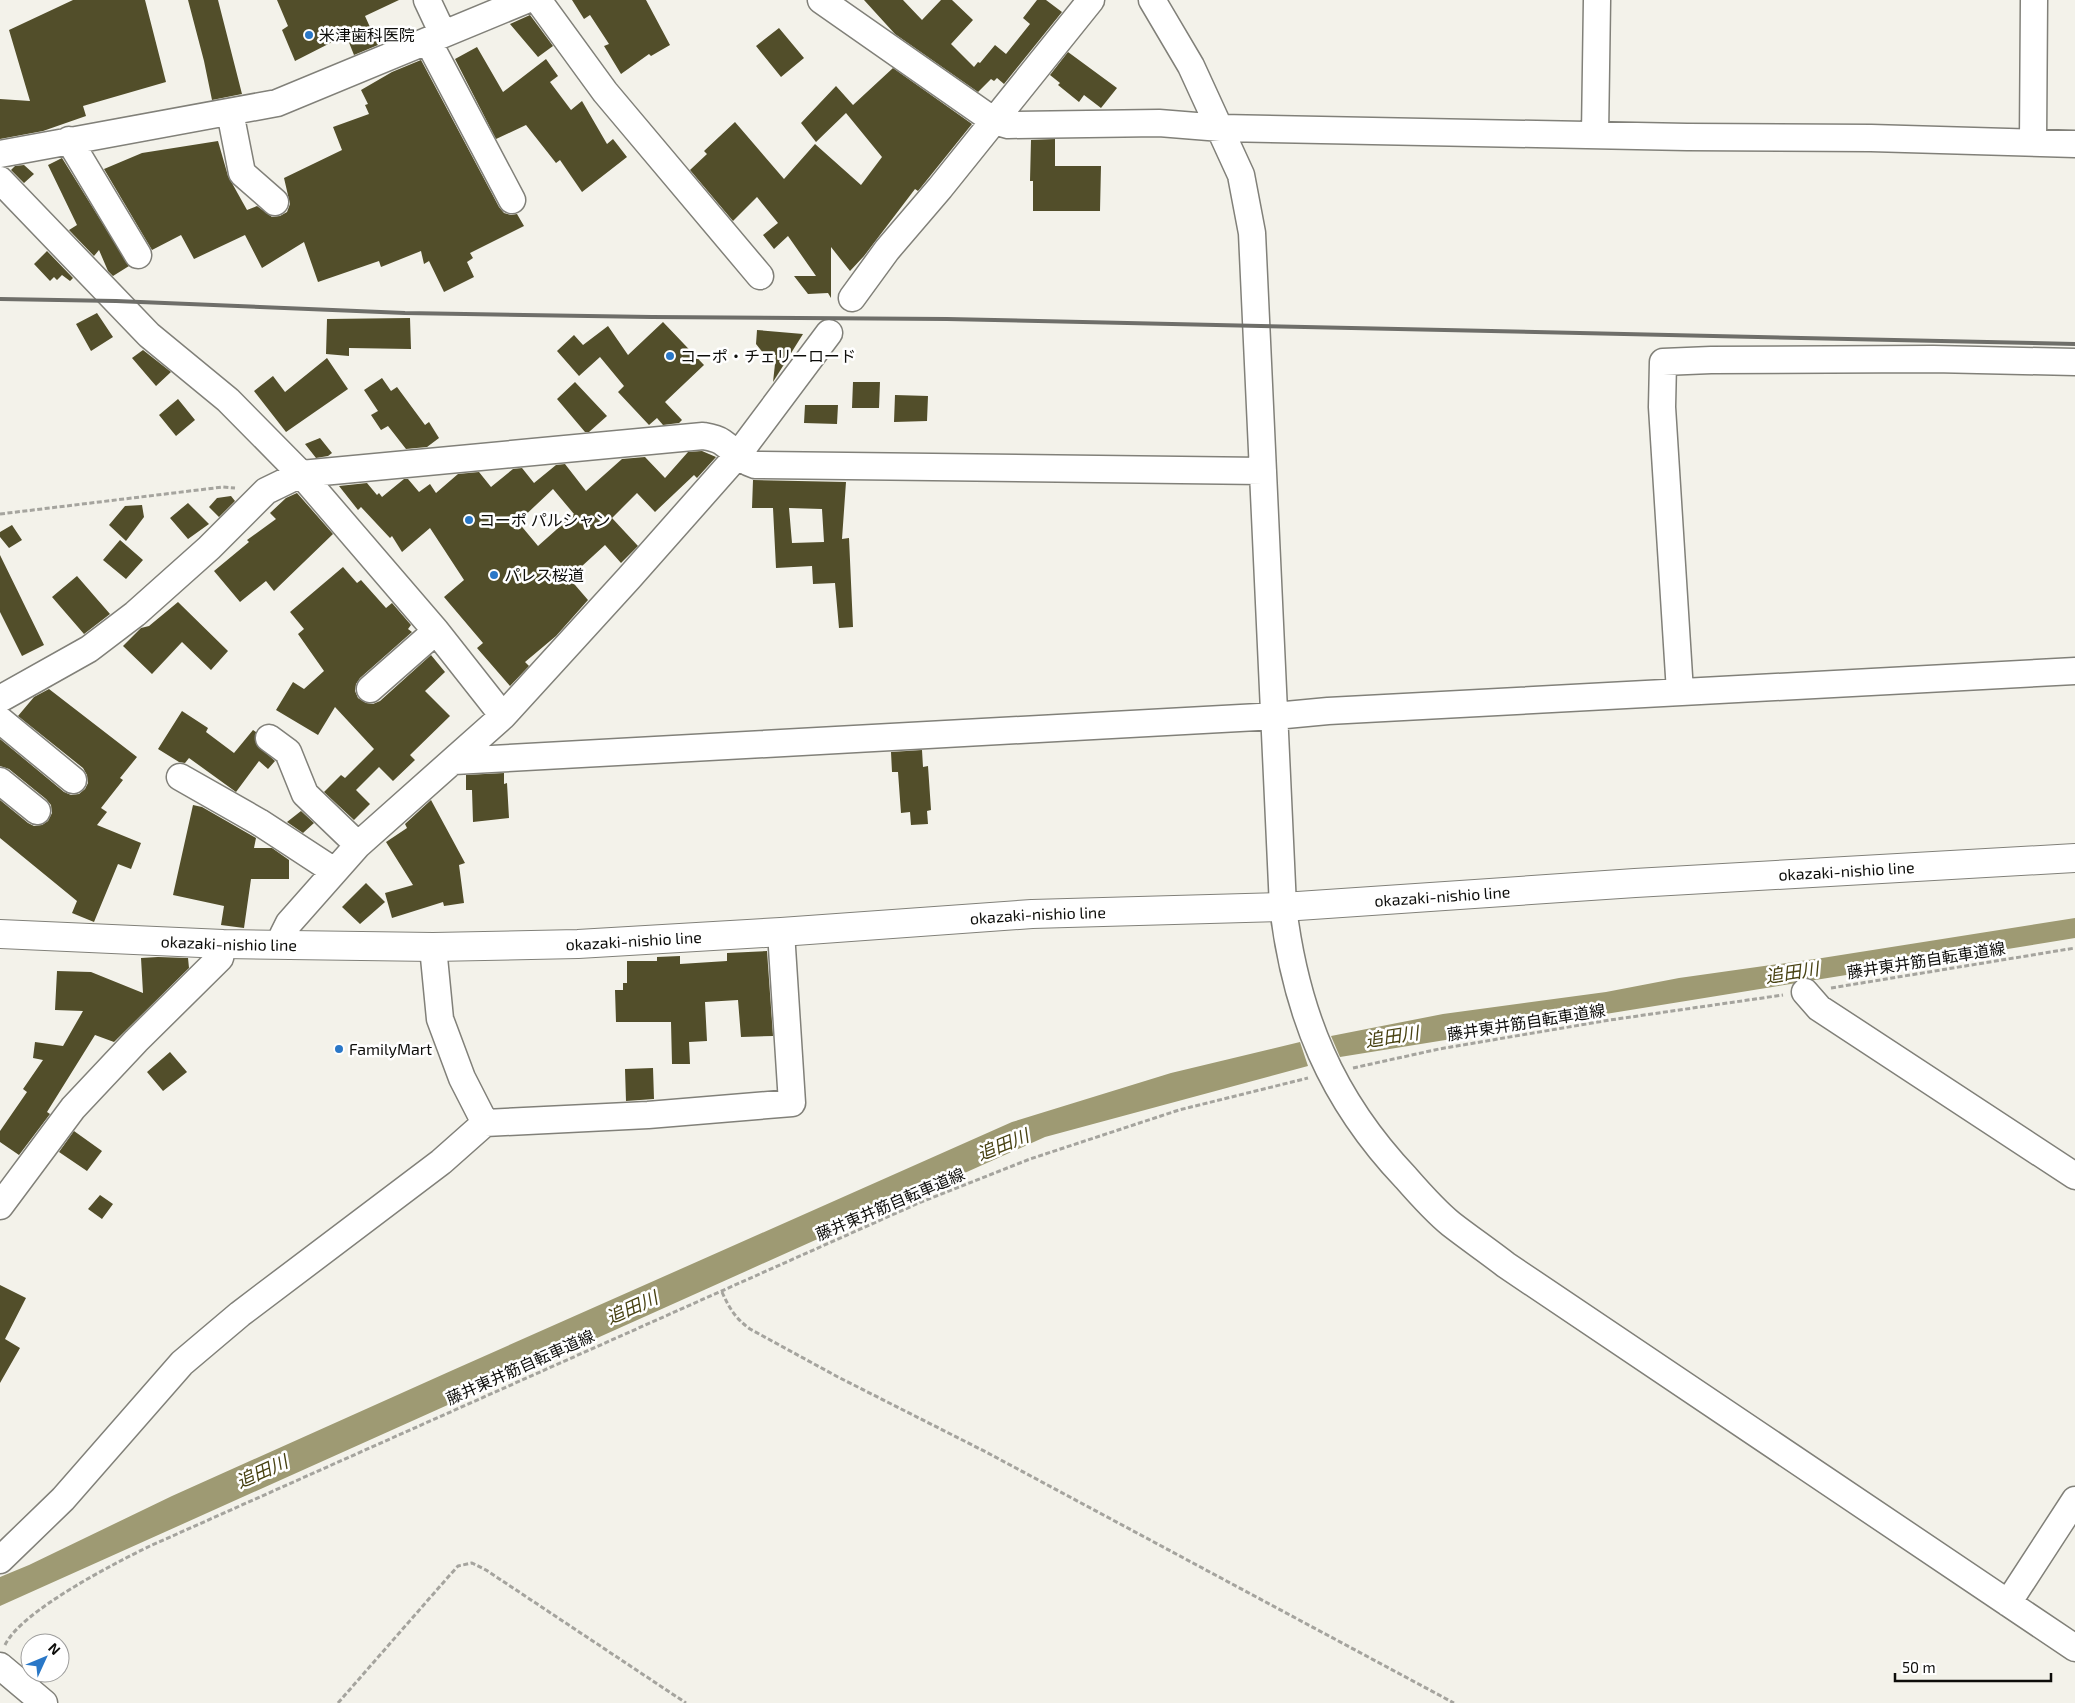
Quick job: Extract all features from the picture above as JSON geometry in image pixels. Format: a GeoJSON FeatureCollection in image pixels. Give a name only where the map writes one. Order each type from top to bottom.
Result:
{"type":"FeatureCollection","features":[{"type":"Feature","properties":{"kind":"main road","name":"okazaki-nishio line"},"geometry":{"type":"LineString","coordinates":[[0,934],[223,944],[282,943],[433,947],[578,944],[1032,914],[1283,906],[1644,882],[2075,858]]}},
{"type":"Feature","properties":{"kind":"street"},"geometry":{"type":"LineString","coordinates":[[427,0],[436,37],[512,200]]}},
{"type":"Feature","properties":{"kind":"street"},"geometry":{"type":"LineString","coordinates":[[0,154],[277,103],[526,0]]}},
{"type":"Feature","properties":{"kind":"street"},"geometry":{"type":"LineString","coordinates":[[538,0],[605,92],[760,276]]}},
{"type":"Feature","properties":{"kind":"street"},"geometry":{"type":"LineString","coordinates":[[821,0],[994,120],[1008,125],[1159,123],[1221,128],[2075,144]]}},
{"type":"Feature","properties":{"kind":"street"},"geometry":{"type":"LineString","coordinates":[[852,298],[888,250],[1091,0]]}},
{"type":"Feature","properties":{"kind":"street"},"geometry":{"type":"LineString","coordinates":[[1152,0],[1191,66],[1241,174],[1252,233],[1276,716],[1283,906],[1289,947],[1303,1006],[1312,1035],[1329,1072],[1370,1138],[1450,1223],[1506,1265],[2075,1648]]}},
{"type":"Feature","properties":{"kind":"street"},"geometry":{"type":"LineString","coordinates":[[1595,134],[1596,0]]}},
{"type":"Feature","properties":{"kind":"street"},"geometry":{"type":"LineString","coordinates":[[2033,142],[2034,0]]}},
{"type":"Feature","properties":{"kind":"street"},"geometry":{"type":"LineString","coordinates":[[230,112],[242,173],[275,202]]}},
{"type":"Feature","properties":{"kind":"street"},"geometry":{"type":"LineString","coordinates":[[70,140],[138,255]]}},
{"type":"Feature","properties":{"kind":"street"},"geometry":{"type":"LineString","coordinates":[[0,180],[149,335],[228,400],[301,474],[436,631],[503,716]]}},
{"type":"Feature","properties":{"kind":"street"},"geometry":{"type":"LineString","coordinates":[[282,943],[288,924],[358,845],[503,716],[629,578],[737,456],[829,333]]}},
{"type":"Feature","properties":{"kind":"street"},"geometry":{"type":"LineString","coordinates":[[1680,692],[1662,407],[1663,362],[1933,358],[2075,362]]}},
{"type":"Feature","properties":{"kind":"street"},"geometry":{"type":"LineString","coordinates":[[0,699],[89,648],[135,614],[209,548],[266,491],[301,474],[703,436],[722,442],[748,463],[765,466],[1263,471]]}},
{"type":"Feature","properties":{"kind":"street"},"geometry":{"type":"LineString","coordinates":[[370,688],[436,631]]}},
{"type":"Feature","properties":{"kind":"street"},"geometry":{"type":"LineString","coordinates":[[454,761],[1276,716],[1328,710],[2075,671]]}},
{"type":"Feature","properties":{"kind":"street"},"geometry":{"type":"LineString","coordinates":[[0,720],[73,780]]}},
{"type":"Feature","properties":{"kind":"street"},"geometry":{"type":"LineString","coordinates":[[285,742],[305,794],[358,845]]}},
{"type":"Feature","properties":{"kind":"street"},"geometry":{"type":"LineString","coordinates":[[180,777],[259,822],[334,871]]}},
{"type":"Feature","properties":{"kind":"street"},"geometry":{"type":"LineString","coordinates":[[0,781],[37,811]]}},
{"type":"Feature","properties":{"kind":"street"},"geometry":{"type":"LineString","coordinates":[[0,1560],[63,1499],[182,1363],[240,1314],[441,1162],[484,1123],[648,1115],[792,1103],[781,932]]}},
{"type":"Feature","properties":{"kind":"street"},"geometry":{"type":"LineString","coordinates":[[0,1206],[73,1108],[136,1041],[220,958],[223,944]]}},
{"type":"Feature","properties":{"kind":"street"},"geometry":{"type":"LineString","coordinates":[[433,947],[440,1019],[462,1078],[484,1123]]}},
{"type":"Feature","properties":{"kind":"street"},"geometry":{"type":"LineString","coordinates":[[1805,992],[1818,1008],[2075,1176]]}},
{"type":"Feature","properties":{"kind":"street"},"geometry":{"type":"LineString","coordinates":[[2008,1603],[2075,1500]]}},
{"type":"Feature","properties":{"kind":"street"},"geometry":{"type":"LineString","coordinates":[[2,1656],[44,1703]]}},
{"type":"Feature","properties":{"kind":"path"},"geometry":{"type":"LineString","coordinates":[[0,514],[222,487],[266,491]]}},
{"type":"Feature","properties":{"kind":"path","name":"藤井東井筋自転車道線"},"geometry":{"type":"LineString","coordinates":[[2,1656],[7,1640],[23,1622],[128,1557],[528,1376],[722,1292],[921,1202],[1030,1159],[1179,1110],[1329,1072],[1439,1049],[1610,1020],[1805,992],[2075,948]]}},
{"type":"Feature","properties":{"kind":"path"},"geometry":{"type":"LineString","coordinates":[[722,1292],[730,1310],[750,1329],[838,1377],[986,1452],[1454,1703]]}},
{"type":"Feature","properties":{"kind":"path"},"geometry":{"type":"LineString","coordinates":[[338,1703],[453,1571],[458,1566],[472,1562],[686,1703]]}},
{"type":"Feature","properties":{"kind":"water","name":"追田川"},"geometry":{"type":"Polygon","coordinates":[[[2075,918],[2075,938],[1340,1057],[1331,1036],[1443,1014],[1606,992],[1679,978],[1822,958],[2075,918]]]}},
{"type":"Feature","properties":{"kind":"water","name":"追田川"},"geometry":{"type":"Polygon","coordinates":[[[1300,1042],[1308,1066],[1045,1137],[0,1606],[0,1577],[172,1496],[1012,1122],[1171,1073],[1300,1042]]]}},
{"type":"Feature","properties":{"kind":"building"},"geometry":{"type":"Polygon","coordinates":[[[73,0],[145,0],[166,82],[83,106],[86,116],[43,131],[0,139],[0,99],[30,101],[9,30],[73,0]]]}},
{"type":"Feature","properties":{"kind":"building"},"geometry":{"type":"Polygon","coordinates":[[[188,0],[218,0],[242,94],[212,100],[188,0]]]}},
{"type":"Feature","properties":{"kind":"building"},"geometry":{"type":"Polygon","coordinates":[[[277,0],[399,0],[365,16],[378,45],[354,55],[346,35],[295,61],[282,30],[288,26],[277,0]]]}},
{"type":"Feature","properties":{"kind":"building"},"geometry":{"type":"Polygon","coordinates":[[[572,0],[646,0],[670,45],[651,56],[649,54],[621,74],[604,46],[609,44],[590,15],[584,19],[572,0]]]}},
{"type":"Feature","properties":{"kind":"building"},"geometry":{"type":"Polygon","coordinates":[[[864,0],[903,0],[922,20],[941,0],[952,0],[973,20],[951,44],[974,67],[978,62],[980,63],[995,45],[1006,54],[1030,24],[1023,18],[1037,0],[1046,0],[1062,12],[1004,84],[997,78],[994,81],[991,79],[978,92],[895,34],[864,0]]]}},
{"type":"Feature","properties":{"kind":"building"},"geometry":{"type":"Polygon","coordinates":[[[530,15],[553,46],[538,57],[510,24],[530,15]]]}},
{"type":"Feature","properties":{"kind":"building"},"geometry":{"type":"Polygon","coordinates":[[[779,28],[804,58],[781,77],[756,46],[779,28]]]}},
{"type":"Feature","properties":{"kind":"building"},"geometry":{"type":"Polygon","coordinates":[[[477,47],[503,92],[546,59],[558,76],[550,82],[571,110],[582,101],[607,144],[613,139],[627,157],[582,192],[560,160],[556,163],[526,125],[496,139],[455,59],[477,47]]]}},
{"type":"Feature","properties":{"kind":"building"},"geometry":{"type":"Polygon","coordinates":[[[1068,52],[1117,88],[1101,108],[1084,95],[1079,102],[1058,85],[1060,83],[1050,75],[1068,52]]]}},
{"type":"Feature","properties":{"kind":"building"},"geometry":{"type":"Polygon","coordinates":[[[421,60],[499,207],[504,213],[517,214],[524,226],[470,253],[473,258],[467,262],[474,277],[444,292],[429,261],[424,264],[421,251],[381,267],[379,261],[318,282],[304,242],[262,268],[245,235],[194,259],[181,235],[152,250],[104,169],[142,153],[218,141],[228,176],[247,210],[257,206],[272,217],[280,216],[287,212],[290,204],[284,178],[342,150],[333,127],[369,114],[365,105],[368,104],[361,90],[392,72],[421,60]]]}},
{"type":"Feature","properties":{"kind":"building"},"geometry":{"type":"Polygon","coordinates":[[[893,68],[972,124],[918,191],[915,189],[864,256],[850,271],[831,247],[831,298],[828,293],[808,294],[794,276],[816,276],[788,236],[774,249],[763,235],[778,223],[757,197],[733,221],[690,170],[707,154],[704,151],[735,122],[784,179],[815,144],[861,185],[882,157],[846,113],[816,142],[801,123],[836,86],[853,105],[893,68]]]}},
{"type":"Feature","properties":{"kind":"building"},"geometry":{"type":"Polygon","coordinates":[[[1055,139],[1055,166],[1101,166],[1100,211],[1033,211],[1033,181],[1030,181],[1031,140],[1055,139]]]}},
{"type":"Feature","properties":{"kind":"building"},"geometry":{"type":"Polygon","coordinates":[[[62,158],[129,266],[113,276],[108,271],[99,250],[94,256],[69,230],[77,225],[48,165],[62,158]]]}},
{"type":"Feature","properties":{"kind":"building"},"geometry":{"type":"Polygon","coordinates":[[[24,165],[34,174],[24,183],[11,170],[15,166],[24,165]]]}},
{"type":"Feature","properties":{"kind":"building"},"geometry":{"type":"Polygon","coordinates":[[[47,251],[73,278],[70,281],[62,275],[57,280],[54,277],[50,281],[34,264],[47,251]]]}},
{"type":"Feature","properties":{"kind":"building"},"geometry":{"type":"Polygon","coordinates":[[[97,313],[113,337],[91,351],[76,324],[97,313]]]}},
{"type":"Feature","properties":{"kind":"building"},"geometry":{"type":"Polygon","coordinates":[[[410,318],[411,349],[349,348],[349,356],[326,354],[327,319],[410,318]]]}},
{"type":"Feature","properties":{"kind":"building"},"geometry":{"type":"Polygon","coordinates":[[[663,322],[704,365],[665,402],[682,420],[679,423],[663,425],[657,418],[649,425],[618,392],[624,386],[600,357],[579,376],[557,351],[574,335],[583,345],[608,326],[628,355],[663,322]]]}},
{"type":"Feature","properties":{"kind":"building"},"geometry":{"type":"Polygon","coordinates":[[[757,330],[803,334],[773,382],[776,355],[764,354],[756,344],[757,330]]]}},
{"type":"Feature","properties":{"kind":"building"},"geometry":{"type":"Polygon","coordinates":[[[143,350],[171,372],[156,386],[132,358],[143,350]]]}},
{"type":"Feature","properties":{"kind":"building"},"geometry":{"type":"Polygon","coordinates":[[[327,358],[348,389],[286,432],[254,391],[273,376],[285,392],[327,358]]]}},
{"type":"Feature","properties":{"kind":"building"},"geometry":{"type":"Polygon","coordinates":[[[382,378],[391,391],[397,387],[425,425],[429,422],[439,438],[427,447],[406,449],[388,426],[381,430],[371,415],[378,411],[364,390],[382,378]]]}},
{"type":"Feature","properties":{"kind":"building"},"geometry":{"type":"Polygon","coordinates":[[[575,382],[607,416],[589,432],[585,432],[557,399],[575,382]]]}},
{"type":"Feature","properties":{"kind":"building"},"geometry":{"type":"Polygon","coordinates":[[[853,382],[880,382],[879,408],[852,408],[853,382]]]}},
{"type":"Feature","properties":{"kind":"building"},"geometry":{"type":"Polygon","coordinates":[[[895,395],[928,396],[927,421],[894,422],[895,395]]]}},
{"type":"Feature","properties":{"kind":"building"},"geometry":{"type":"Polygon","coordinates":[[[178,399],[195,420],[176,436],[159,415],[178,399]]]}},
{"type":"Feature","properties":{"kind":"building"},"geometry":{"type":"Polygon","coordinates":[[[805,405],[838,405],[837,424],[804,423],[805,405]]]}},
{"type":"Feature","properties":{"kind":"building"},"geometry":{"type":"Polygon","coordinates":[[[320,438],[332,453],[328,456],[316,458],[305,444],[320,438]]]}},
{"type":"Feature","properties":{"kind":"building"},"geometry":{"type":"Polygon","coordinates":[[[702,451],[716,457],[697,478],[694,475],[655,512],[637,493],[612,518],[638,546],[621,563],[605,545],[569,578],[588,600],[556,636],[525,662],[529,666],[510,686],[477,648],[483,643],[444,597],[464,580],[430,528],[402,552],[392,536],[390,538],[361,507],[358,510],[339,486],[367,483],[377,495],[379,493],[382,497],[404,479],[408,479],[419,492],[430,484],[436,493],[458,474],[479,472],[491,487],[513,469],[522,468],[534,483],[556,465],[565,464],[586,491],[622,459],[645,457],[665,478],[688,452],[702,451]],[[553,489],[518,522],[538,546],[574,514],[553,489]]]}},
{"type":"Feature","properties":{"kind":"building"},"geometry":{"type":"Polygon","coordinates":[[[753,480],[846,482],[842,539],[849,538],[853,627],[839,628],[835,583],[813,584],[812,566],[776,568],[773,508],[752,508],[753,480]],[[789,508],[792,543],[824,542],[822,509],[789,508]]]}},
{"type":"Feature","properties":{"kind":"building"},"geometry":{"type":"Polygon","coordinates":[[[297,493],[333,534],[274,591],[266,581],[240,602],[214,571],[249,542],[247,540],[276,519],[270,513],[286,498],[297,493]]]}},
{"type":"Feature","properties":{"kind":"building"},"geometry":{"type":"Polygon","coordinates":[[[231,496],[235,501],[219,517],[209,507],[217,498],[231,496]]]}},
{"type":"Feature","properties":{"kind":"building"},"geometry":{"type":"Polygon","coordinates":[[[188,503],[209,524],[188,539],[170,518],[188,503]]]}},
{"type":"Feature","properties":{"kind":"building"},"geometry":{"type":"Polygon","coordinates":[[[142,505],[144,517],[126,541],[109,525],[125,506],[142,505]]]}},
{"type":"Feature","properties":{"kind":"building"},"geometry":{"type":"Polygon","coordinates":[[[12,525],[22,540],[9,548],[0,537],[0,532],[12,525]]]}},
{"type":"Feature","properties":{"kind":"building"},"geometry":{"type":"Polygon","coordinates":[[[120,540],[143,560],[126,579],[103,560],[120,540]]]}},
{"type":"Feature","properties":{"kind":"building"},"geometry":{"type":"Polygon","coordinates":[[[0,555],[44,645],[22,656],[0,612],[0,555]]]}},
{"type":"Feature","properties":{"kind":"building"},"geometry":{"type":"Polygon","coordinates":[[[343,567],[357,583],[361,580],[386,608],[392,603],[411,625],[408,629],[412,632],[360,678],[356,684],[355,691],[358,698],[366,703],[373,704],[380,701],[431,655],[445,672],[425,691],[450,716],[410,755],[415,760],[393,781],[379,767],[356,790],[370,804],[354,820],[324,792],[341,775],[345,778],[374,749],[335,707],[318,735],[276,710],[293,682],[304,689],[324,671],[298,634],[304,629],[290,612],[343,567]]]}},
{"type":"Feature","properties":{"kind":"building"},"geometry":{"type":"Polygon","coordinates":[[[77,576],[110,614],[84,634],[52,597],[77,576]]]}},
{"type":"Feature","properties":{"kind":"building"},"geometry":{"type":"Polygon","coordinates":[[[178,602],[228,651],[211,670],[182,642],[152,674],[123,646],[141,628],[149,626],[178,602]]]}},
{"type":"Feature","properties":{"kind":"building"},"geometry":{"type":"Polygon","coordinates":[[[49,689],[137,757],[120,778],[123,780],[101,808],[107,812],[97,825],[141,843],[131,869],[118,864],[94,922],[72,913],[77,901],[0,838],[0,800],[34,826],[42,825],[48,821],[52,813],[51,805],[46,799],[9,769],[0,766],[0,739],[64,792],[71,795],[79,794],[88,783],[87,775],[83,768],[18,716],[34,697],[49,689]]]}},
{"type":"Feature","properties":{"kind":"building"},"geometry":{"type":"Polygon","coordinates":[[[182,711],[208,728],[206,732],[234,753],[253,730],[256,732],[256,744],[275,761],[268,769],[259,761],[236,792],[189,758],[185,763],[179,762],[158,749],[182,711]]]}},
{"type":"Feature","properties":{"kind":"building"},"geometry":{"type":"Polygon","coordinates":[[[922,750],[923,767],[928,766],[931,810],[927,811],[928,824],[911,825],[910,812],[901,813],[898,772],[892,772],[891,752],[922,750]]]}},
{"type":"Feature","properties":{"kind":"building"},"geometry":{"type":"Polygon","coordinates":[[[504,773],[504,784],[507,783],[509,818],[473,822],[472,790],[466,790],[466,775],[504,773]]]}},
{"type":"Feature","properties":{"kind":"building"},"geometry":{"type":"Polygon","coordinates":[[[431,800],[465,863],[459,865],[464,903],[444,906],[443,902],[392,918],[385,893],[413,885],[386,842],[407,828],[405,824],[431,800]]]}},
{"type":"Feature","properties":{"kind":"building"},"geometry":{"type":"Polygon","coordinates":[[[193,805],[202,807],[256,838],[254,848],[272,848],[289,860],[289,879],[251,879],[244,928],[221,925],[224,906],[173,895],[193,805]]]}},
{"type":"Feature","properties":{"kind":"building"},"geometry":{"type":"Polygon","coordinates":[[[301,811],[314,823],[303,833],[287,822],[301,811]]]}},
{"type":"Feature","properties":{"kind":"building"},"geometry":{"type":"Polygon","coordinates":[[[366,883],[385,902],[360,924],[342,907],[366,883]]]}},
{"type":"Feature","properties":{"kind":"building"},"geometry":{"type":"Polygon","coordinates":[[[767,951],[773,1036],[741,1037],[738,1000],[705,1002],[707,1041],[689,1042],[690,1064],[672,1064],[671,1022],[616,1022],[615,990],[623,990],[623,983],[627,983],[627,961],[657,961],[657,957],[680,956],[680,964],[727,961],[727,953],[767,951]]]}},
{"type":"Feature","properties":{"kind":"building"},"geometry":{"type":"Polygon","coordinates":[[[141,958],[188,958],[189,968],[114,1042],[95,1035],[47,1112],[50,1114],[19,1155],[0,1142],[0,1131],[27,1092],[23,1089],[43,1060],[33,1058],[35,1042],[63,1046],[83,1011],[55,1010],[57,971],[91,972],[143,993],[141,958]]]}},
{"type":"Feature","properties":{"kind":"building"},"geometry":{"type":"Polygon","coordinates":[[[170,1052],[187,1072],[163,1091],[147,1072],[170,1052]]]}},
{"type":"Feature","properties":{"kind":"building"},"geometry":{"type":"Polygon","coordinates":[[[653,1068],[654,1099],[626,1101],[625,1069],[653,1068]]]}},
{"type":"Feature","properties":{"kind":"building"},"geometry":{"type":"Polygon","coordinates":[[[74,1131],[102,1151],[87,1171],[59,1152],[74,1131]]]}},
{"type":"Feature","properties":{"kind":"building"},"geometry":{"type":"Polygon","coordinates":[[[100,1195],[113,1204],[102,1219],[88,1209],[100,1195]]]}},
{"type":"Feature","properties":{"kind":"building"},"geometry":{"type":"Polygon","coordinates":[[[0,1285],[26,1298],[5,1339],[20,1348],[0,1383],[0,1285]]]}},
{"type":"Feature","properties":{"kind":"railway"},"geometry":{"type":"LineString","coordinates":[[0,299],[116,301],[405,313],[947,319],[2075,344]]}},
{"type":"Feature","properties":{"kind":"place","name":"米津歯科医院"},"geometry":{"type":"Point","coordinates":[309,35]}},
{"type":"Feature","properties":{"kind":"place","name":"コーポ・チェリーロード"},"geometry":{"type":"Point","coordinates":[670,356]}},
{"type":"Feature","properties":{"kind":"place","name":"コーポ パルシャン"},"geometry":{"type":"Point","coordinates":[469,520]}},
{"type":"Feature","properties":{"kind":"place","name":"パレス桜道"},"geometry":{"type":"Point","coordinates":[494,575]}},
{"type":"Feature","properties":{"kind":"place","name":"FamilyMart"},"geometry":{"type":"Point","coordinates":[339,1049]}}]}
